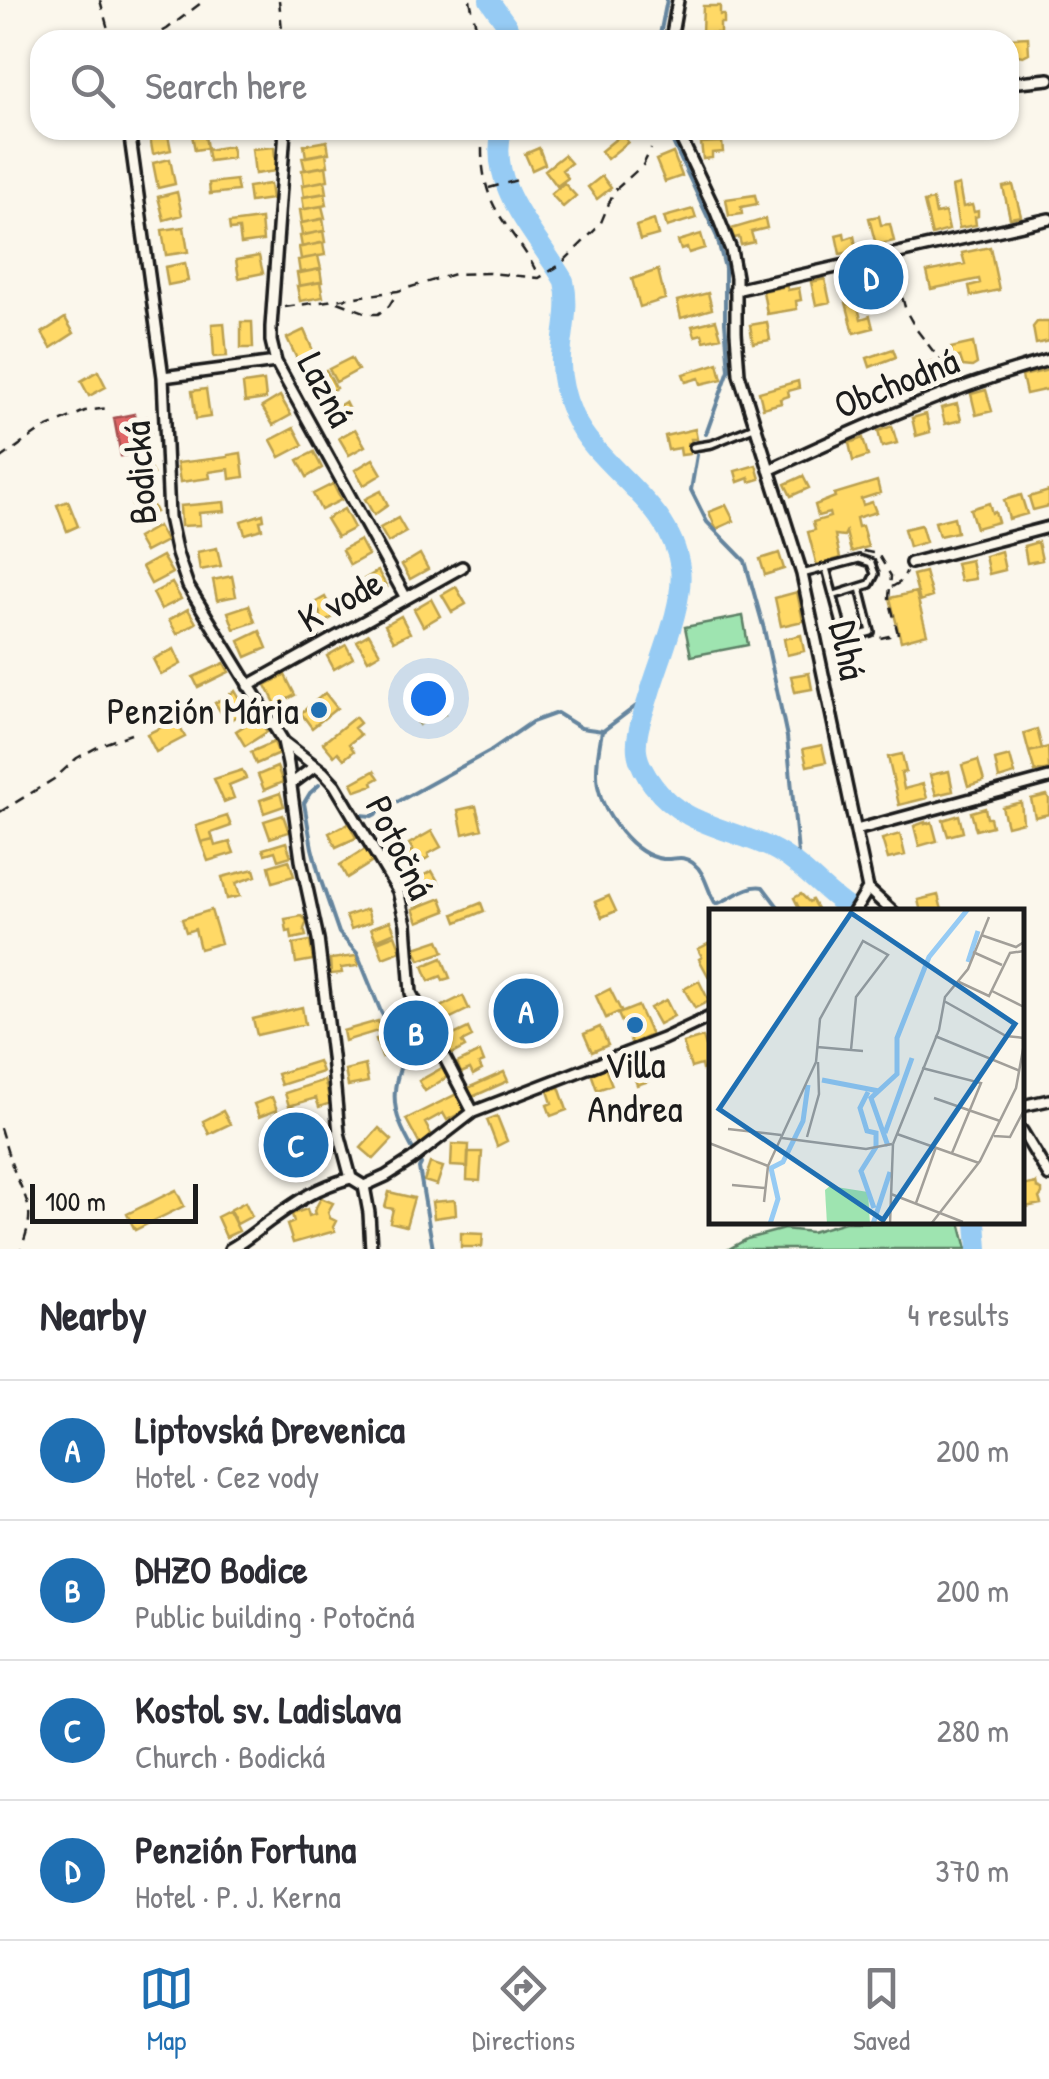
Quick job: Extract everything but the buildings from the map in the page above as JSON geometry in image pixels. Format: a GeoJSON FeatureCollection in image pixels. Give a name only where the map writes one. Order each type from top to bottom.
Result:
{"type":"FeatureCollection","features":[{"type":"Feature","properties":{"kind":"street"},"geometry":{"type":"LineString","coordinates":[[673,30],[678,0]]}},
{"type":"Feature","properties":{"kind":"street"},"geometry":{"type":"LineString","coordinates":[[1019,81],[1049,79]]}},
{"type":"Feature","properties":{"kind":"street","name":"Bodická"},"geometry":{"type":"LineString","coordinates":[[131,140],[163,377],[169,517],[188,586],[283,741],[318,939],[339,1134],[351,1178]]}},
{"type":"Feature","properties":{"kind":"street","name":"Lazná"},"geometry":{"type":"LineString","coordinates":[[284,140],[271,340],[276,362],[406,598]]}},
{"type":"Feature","properties":{"kind":"street","name":"Dlhá"},"geometry":{"type":"LineString","coordinates":[[682,140],[727,238],[735,269],[738,363],[754,427],[802,574],[868,889]]}},
{"type":"Feature","properties":{"kind":"street"},"geometry":{"type":"LineString","coordinates":[[735,290],[1049,219]]}},
{"type":"Feature","properties":{"kind":"street","name":"Obchodná"},"geometry":{"type":"LineString","coordinates":[[769,470],[961,387],[1049,360]]}},
{"type":"Feature","properties":{"kind":"street"},"geometry":{"type":"LineString","coordinates":[[163,377],[276,362]]}},
{"type":"Feature","properties":{"kind":"street"},"geometry":{"type":"LineString","coordinates":[[911,563],[1049,527]]}},
{"type":"Feature","properties":{"kind":"street","name":"K vode"},"geometry":{"type":"LineString","coordinates":[[248,686],[462,566]]}},
{"type":"Feature","properties":{"kind":"street","name":"Potočná"},"geometry":{"type":"LineString","coordinates":[[283,741],[335,785],[398,892],[405,914],[411,993],[473,1112]]}},
{"type":"Feature","properties":{"kind":"street"},"geometry":{"type":"LineString","coordinates":[[291,784],[315,766]]}},
{"type":"Feature","properties":{"kind":"street"},"geometry":{"type":"LineString","coordinates":[[856,830],[1049,778]]}},
{"type":"Feature","properties":{"kind":"street"},"geometry":{"type":"LineString","coordinates":[[856,908],[868,889],[890,909]]}},
{"type":"Feature","properties":{"kind":"street"},"geometry":{"type":"LineString","coordinates":[[364,1186],[425,1151],[473,1112],[709,1017]]}},
{"type":"Feature","properties":{"kind":"street"},"geometry":{"type":"LineString","coordinates":[[1024,1106],[1049,1100]]}},
{"type":"Feature","properties":{"kind":"street"},"geometry":{"type":"LineString","coordinates":[[1024,1134],[1049,1176]]}},
{"type":"Feature","properties":{"kind":"street"},"geometry":{"type":"LineString","coordinates":[[230,1249],[315,1190],[351,1178],[364,1186],[372,1249]]}},
{"type":"Feature","properties":{"kind":"lane"},"geometry":{"type":"LineString","coordinates":[[693,447],[712,444],[754,427]]}},
{"type":"Feature","properties":{"kind":"lane"},"geometry":{"type":"LineString","coordinates":[[802,574],[868,560],[873,566],[870,584],[834,595]]}},
{"type":"Feature","properties":{"kind":"lane"},"geometry":{"type":"LineString","coordinates":[[826,568],[845,639],[871,632],[860,588]]}},
{"type":"Feature","properties":{"kind":"path"},"geometry":{"type":"LineString","coordinates":[[100,0],[108,30]]}},
{"type":"Feature","properties":{"kind":"path"},"geometry":{"type":"LineString","coordinates":[[164,30],[206,0]]}},
{"type":"Feature","properties":{"kind":"path"},"geometry":{"type":"LineString","coordinates":[[279,0],[282,30]]}},
{"type":"Feature","properties":{"kind":"path"},"geometry":{"type":"LineString","coordinates":[[470,0],[477,30]]}},
{"type":"Feature","properties":{"kind":"path"},"geometry":{"type":"LineString","coordinates":[[483,140],[482,168],[499,215],[534,264],[539,278]]}},
{"type":"Feature","properties":{"kind":"path"},"geometry":{"type":"LineString","coordinates":[[273,309],[398,292],[454,274],[539,278],[560,265],[600,224],[614,191],[644,165],[651,149]]}},
{"type":"Feature","properties":{"kind":"path"},"geometry":{"type":"LineString","coordinates":[[488,188],[521,178]]}},
{"type":"Feature","properties":{"kind":"path"},"geometry":{"type":"LineString","coordinates":[[890,254],[906,311],[961,387]]}},
{"type":"Feature","properties":{"kind":"path"},"geometry":{"type":"LineString","coordinates":[[336,301],[378,314],[398,292]]}},
{"type":"Feature","properties":{"kind":"path"},"geometry":{"type":"LineString","coordinates":[[0,459],[40,430],[85,411],[108,408]]}},
{"type":"Feature","properties":{"kind":"path"},"geometry":{"type":"LineString","coordinates":[[858,552],[878,554],[888,568],[889,598],[898,634],[872,640],[871,632]]}},
{"type":"Feature","properties":{"kind":"path"},"geometry":{"type":"LineString","coordinates":[[891,587],[902,581],[911,563]]}},
{"type":"Feature","properties":{"kind":"path"},"geometry":{"type":"LineString","coordinates":[[0,812],[54,779],[76,758],[131,734]]}},
{"type":"Feature","properties":{"kind":"path"},"geometry":{"type":"LineString","coordinates":[[0,1128],[29,1203],[29,1224],[21,1249]]}},
{"type":"Feature","properties":{"kind":"green space"},"geometry":{"type":"Polygon","coordinates":[[[743,616],[748,645],[691,656],[685,627],[743,616]]]}},
{"type":"Feature","properties":{"kind":"green space"},"geometry":{"type":"Polygon","coordinates":[[[838,1224],[961,1224],[967,1249],[729,1249],[747,1239],[784,1229],[811,1232],[838,1224]]]}},
{"type":"Feature","properties":{"kind":"waterway"},"geometry":{"type":"LineString","coordinates":[[489,0],[509,30]]}},
{"type":"Feature","properties":{"kind":"waterway"},"geometry":{"type":"LineString","coordinates":[[661,30],[667,0]]}},
{"type":"Feature","properties":{"kind":"waterway"},"geometry":{"type":"LineString","coordinates":[[501,140],[499,151],[508,191],[564,281],[566,309],[561,363],[570,408],[599,453],[663,524],[674,544],[680,568],[675,613],[639,729],[637,751],[641,764],[653,785],[678,809],[771,848],[851,909]]}},
{"type":"Feature","properties":{"kind":"waterway"},"geometry":{"type":"LineString","coordinates":[[672,140],[717,237],[725,268],[729,370],[706,434]]}},
{"type":"Feature","properties":{"kind":"waterway"},"geometry":{"type":"LineString","coordinates":[[697,455],[691,490],[707,522],[745,561],[764,629],[787,737],[799,864]]}},
{"type":"Feature","properties":{"kind":"waterway"},"geometry":{"type":"LineString","coordinates":[[361,815],[372,816],[490,751],[532,722],[557,713],[581,728],[603,731],[648,697]]}},
{"type":"Feature","properties":{"kind":"waterway"},"geometry":{"type":"LineString","coordinates":[[602,731],[598,786],[606,809],[621,832],[652,856],[682,858],[693,863],[716,904],[745,890],[763,887],[780,909]]}},
{"type":"Feature","properties":{"kind":"waterway"},"geometry":{"type":"LineString","coordinates":[[319,785],[304,803],[312,848],[339,933],[357,953],[381,1012],[404,1051],[396,1085],[396,1110],[421,1164],[433,1249]]}},
{"type":"Feature","properties":{"kind":"waterway"},"geometry":{"type":"LineString","coordinates":[[976,1224],[978,1249]]}},
{"type":"Feature","properties":{"kind":"place","name":"Penzión Fortuna"},"geometry":{"type":"Point","coordinates":[871,277]}},
{"type":"Feature","properties":{"kind":"place","name":"Penzión Mária"},"geometry":{"type":"Point","coordinates":[319,710]}},
{"type":"Feature","properties":{"kind":"place","name":"Liptovská Drevenica"},"geometry":{"type":"Point","coordinates":[526,1011]}},
{"type":"Feature","properties":{"kind":"place","name":"Villa Andrea"},"geometry":{"type":"Point","coordinates":[635,1025]}},
{"type":"Feature","properties":{"kind":"place","name":"DHZO Bodice"},"geometry":{"type":"Point","coordinates":[416,1033]}},
{"type":"Feature","properties":{"kind":"place","name":"Kostol sv. Ladislava"},"geometry":{"type":"Point","coordinates":[296,1145]}}]}
